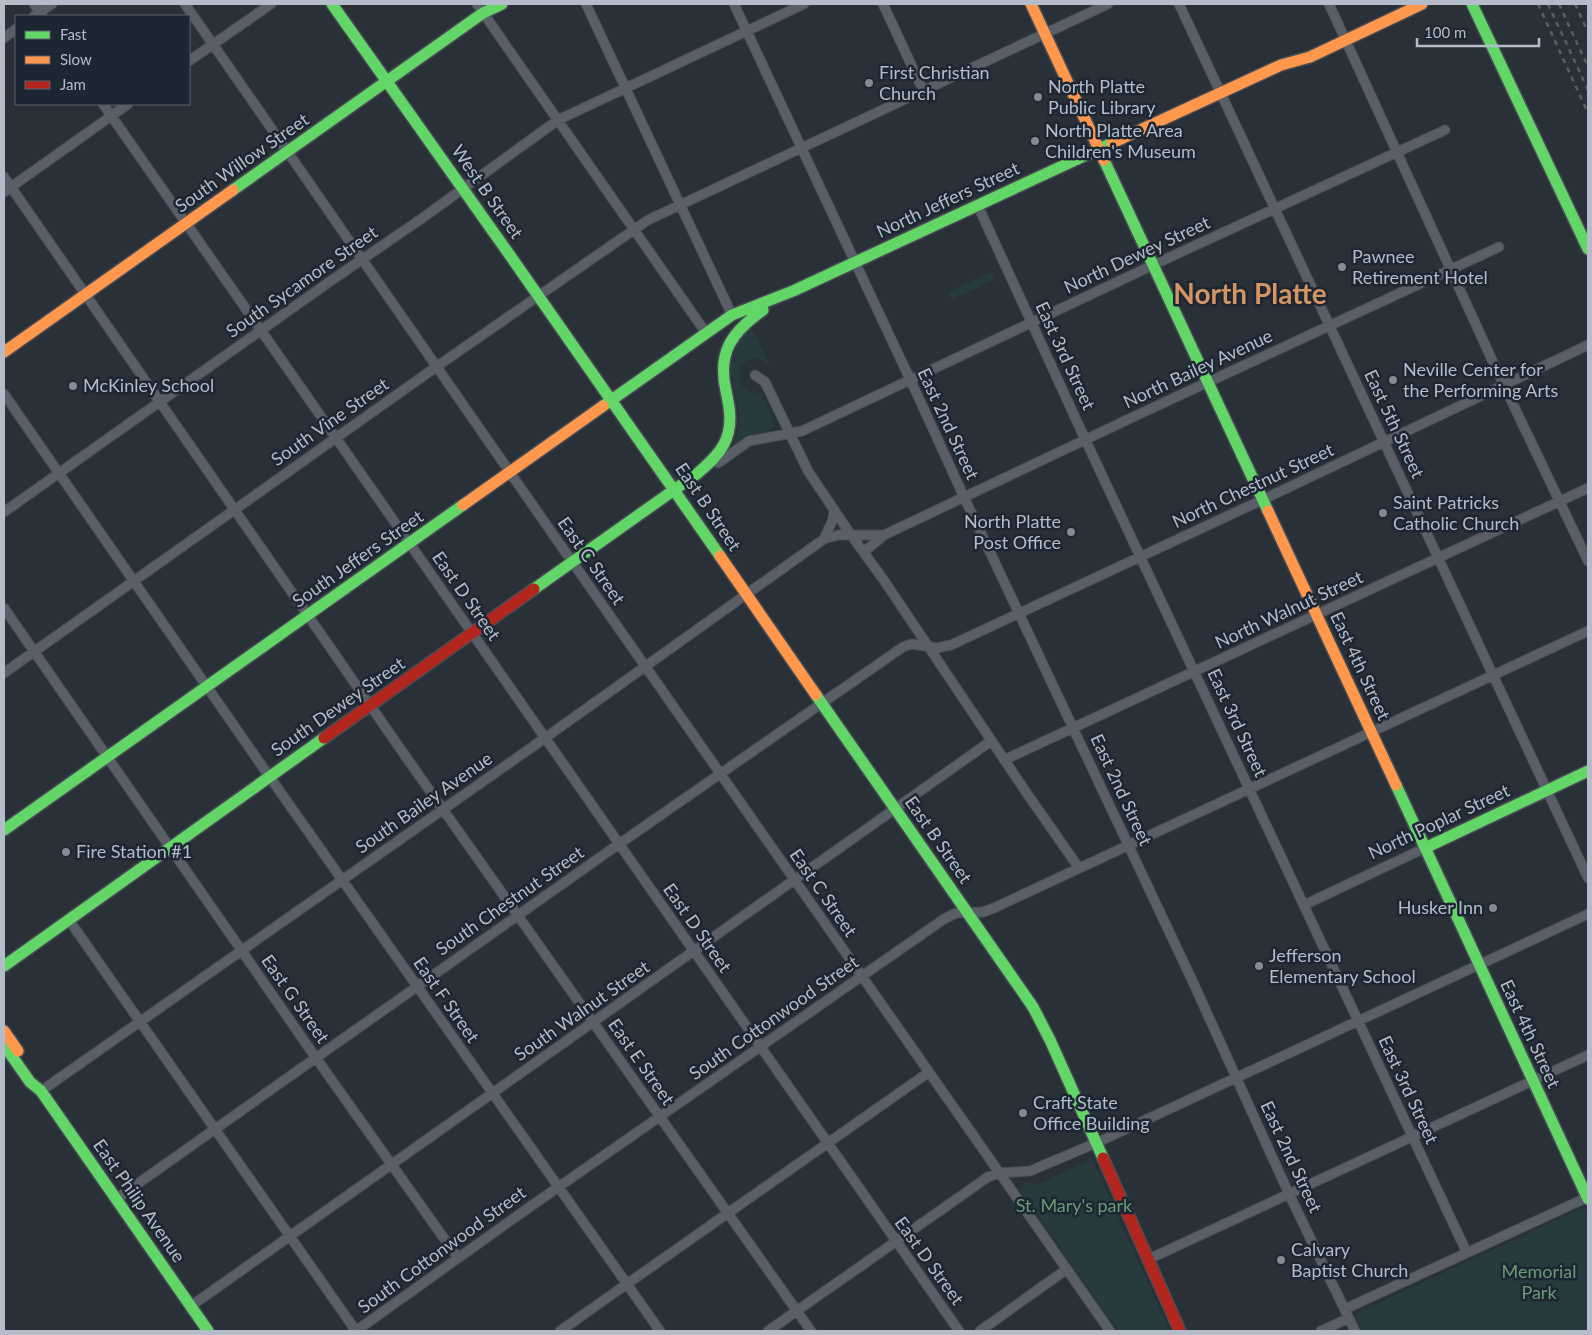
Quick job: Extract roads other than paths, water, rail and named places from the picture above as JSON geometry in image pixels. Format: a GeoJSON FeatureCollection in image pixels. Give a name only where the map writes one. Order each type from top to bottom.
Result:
{"type":"FeatureCollection","features":[{"type":"Feature","properties":{"kind":"main road","name":"West B Street"},"geometry":{"type":"LineString","coordinates":[[332,4],[612,400]]}},
{"type":"Feature","properties":{"kind":"main road","name":"South Willow Street"},"geometry":{"type":"LineString","coordinates":[[4,352],[387,81],[480,8],[502,4]]}},
{"type":"Feature","properties":{"kind":"main road","name":"East 4th Street"},"geometry":{"type":"LineString","coordinates":[[1031,4],[1588,1198]]}},
{"type":"Feature","properties":{"kind":"main road","name":"North Jeffers Street"},"geometry":{"type":"LineString","coordinates":[[1363,26],[1396,4]]}},
{"type":"Feature","properties":{"kind":"main road","name":"North Jeffers Street"},"geometry":{"type":"LineString","coordinates":[[732,315],[793,291],[855,263],[1281,65],[1310,57],[1344,35],[1363,26],[1422,4]]}},
{"type":"Feature","properties":{"kind":"main road"},"geometry":{"type":"LineString","coordinates":[[1472,4],[1588,249]]}},
{"type":"Feature","properties":{"kind":"main road","name":"North Jeffers Street"},"geometry":{"type":"LineString","coordinates":[[719,453],[727,438],[730,422],[723,372],[725,350],[742,325],[793,291]]}},
{"type":"Feature","properties":{"kind":"main road","name":"South Jeffers Street"},"geometry":{"type":"LineString","coordinates":[[4,830],[732,315]]}},
{"type":"Feature","properties":{"kind":"main road","name":"East B Street"},"geometry":{"type":"LineString","coordinates":[[612,400],[821,704],[1033,1007],[1050,1040],[1180,1331]]}},
{"type":"Feature","properties":{"kind":"main road","name":"South Dewey Street"},"geometry":{"type":"LineString","coordinates":[[4,966],[471,633],[676,491],[693,478],[719,453]]}},
{"type":"Feature","properties":{"kind":"main road","name":"North Poplar Street"},"geometry":{"type":"LineString","coordinates":[[1425,848],[1588,771]]}},
{"type":"Feature","properties":{"kind":"main road","name":"East Philip Avenue"},"geometry":{"type":"LineString","coordinates":[[4,1031],[38,1079],[41,1091]]}},
{"type":"Feature","properties":{"kind":"main road","name":"East Philip Avenue"},"geometry":{"type":"LineString","coordinates":[[4,1045],[30,1082],[41,1091],[208,1331]]}},
{"type":"Feature","properties":{"kind":"street"},"geometry":{"type":"LineString","coordinates":[[34,4],[39,15],[52,4]]}},
{"type":"Feature","properties":{"kind":"street","name":"East C Street"},"geometry":{"type":"LineString","coordinates":[[185,4],[436,367],[1110,1331]]}},
{"type":"Feature","properties":{"kind":"street"},"geometry":{"type":"LineString","coordinates":[[190,60],[271,4]]}},
{"type":"Feature","properties":{"kind":"street"},"geometry":{"type":"LineString","coordinates":[[586,4],[732,315]]}},
{"type":"Feature","properties":{"kind":"street","name":"East 2nd Street"},"geometry":{"type":"LineString","coordinates":[[734,4],[1074,728],[1289,1194],[1355,1331]]}},
{"type":"Feature","properties":{"kind":"street","name":"South Sycamore Street"},"geometry":{"type":"LineString","coordinates":[[4,512],[558,120],[804,4]]}},
{"type":"Feature","properties":{"kind":"street"},"geometry":{"type":"LineString","coordinates":[[883,4],[923,90]]}},
{"type":"Feature","properties":{"kind":"street","name":"South Vine Street"},"geometry":{"type":"LineString","coordinates":[[4,673],[633,229],[680,204],[800,147],[1108,4]]}},
{"type":"Feature","properties":{"kind":"street","name":"East 5th Street"},"geometry":{"type":"LineString","coordinates":[[1179,4],[1588,878]]}},
{"type":"Feature","properties":{"kind":"street"},"geometry":{"type":"LineString","coordinates":[[1328,4],[1344,35],[1504,385],[1588,561]]}},
{"type":"Feature","properties":{"kind":"street"},"geometry":{"type":"LineString","coordinates":[[480,8],[706,333]]}},
{"type":"Feature","properties":{"kind":"street"},"geometry":{"type":"LineString","coordinates":[[4,38],[15,30]]}},
{"type":"Feature","properties":{"kind":"street","name":"East D Street"},"geometry":{"type":"LineString","coordinates":[[105,105],[826,1144],[959,1331]]}},
{"type":"Feature","properties":{"kind":"street"},"geometry":{"type":"LineString","coordinates":[[7,189],[127,105]]}},
{"type":"Feature","properties":{"kind":"street","name":"North Dewey Street"},"geometry":{"type":"LineString","coordinates":[[789,433],[802,431],[1153,265],[1445,130]]}},
{"type":"Feature","properties":{"kind":"street","name":"East E Street"},"geometry":{"type":"LineString","coordinates":[[4,177],[7,189],[86,295],[443,810],[810,1331]]}},
{"type":"Feature","properties":{"kind":"street","name":"East 3rd Street"},"geometry":{"type":"LineString","coordinates":[[978,206],[1085,439],[1467,1253]]}},
{"type":"Feature","properties":{"kind":"street","name":"North Bailey Avenue"},"geometry":{"type":"LineString","coordinates":[[864,552],[884,535],[1085,439],[1499,247]]}},
{"type":"Feature","properties":{"kind":"street","name":"North Chestnut Street"},"geometry":{"type":"LineString","coordinates":[[928,646],[937,648],[951,644],[1020,613],[1588,345]]}},
{"type":"Feature","properties":{"kind":"street"},"geometry":{"type":"LineString","coordinates":[[755,375],[765,382],[808,470],[991,741],[1080,868]]}},
{"type":"Feature","properties":{"kind":"street","name":"East F Street"},"geometry":{"type":"LineString","coordinates":[[4,394],[269,777],[660,1331]]}},
{"type":"Feature","properties":{"kind":"street","name":"South Dewey Street"},"geometry":{"type":"LineString","coordinates":[[693,478],[700,476],[749,442],[789,433]]}},
{"type":"Feature","properties":{"kind":"street","name":"North Walnut Street"},"geometry":{"type":"LineString","coordinates":[[1004,760],[1588,488]]}},
{"type":"Feature","properties":{"kind":"street"},"geometry":{"type":"LineString","coordinates":[[824,539],[833,519],[834,509]]}},
{"type":"Feature","properties":{"kind":"street","name":"South Bailey Avenue"},"geometry":{"type":"LineString","coordinates":[[41,1091],[243,951],[824,539],[838,535],[851,535]]}},
{"type":"Feature","properties":{"kind":"street","name":"North Bailey Avenue"},"geometry":{"type":"LineString","coordinates":[[851,535],[884,535]]}},
{"type":"Feature","properties":{"kind":"street","name":"East G Street"},"geometry":{"type":"LineString","coordinates":[[4,608],[316,1058],[458,1258]]}},
{"type":"Feature","properties":{"kind":"street","name":"South Cottonwood Street"},"geometry":{"type":"LineString","coordinates":[[356,1331],[558,1187],[944,919],[956,913],[986,911],[1588,631]]}},
{"type":"Feature","properties":{"kind":"street","name":"South Chestnut Street"},"geometry":{"type":"LineString","coordinates":[[116,1199],[720,773],[903,647],[912,644],[928,646]]}},
{"type":"Feature","properties":{"kind":"street","name":"South Walnut Street"},"geometry":{"type":"LineString","coordinates":[[191,1306],[991,741]]}},
{"type":"Feature","properties":{"kind":"street","name":"North Poplar Street"},"geometry":{"type":"LineString","coordinates":[[1304,905],[1425,848]]}},
{"type":"Feature","properties":{"kind":"street"},"geometry":{"type":"LineString","coordinates":[[768,1331],[988,1177],[999,1173],[1030,1171],[1096,1143],[1588,914]]}},
{"type":"Feature","properties":{"kind":"street"},"geometry":{"type":"LineString","coordinates":[[69,920],[356,1331]]}},
{"type":"Feature","properties":{"kind":"street"},"geometry":{"type":"LineString","coordinates":[[1149,1259],[1588,1055]]}},
{"type":"Feature","properties":{"kind":"street"},"geometry":{"type":"LineString","coordinates":[[560,1331],[928,1072]]}},
{"type":"Feature","properties":{"kind":"street"},"geometry":{"type":"LineString","coordinates":[[1321,1331],[1347,1314],[1467,1253],[1588,1198]]}},
{"type":"Feature","properties":{"kind":"street"},"geometry":{"type":"LineString","coordinates":[[980,1331],[1067,1269]]}},
{"type":"Feature","properties":{"kind":"railway"},"geometry":{"type":"LineString","coordinates":[[1538,4],[1588,113]]}},
{"type":"Feature","properties":{"kind":"railway"},"geometry":{"type":"LineString","coordinates":[[1548,4],[1588,90]]}},
{"type":"Feature","properties":{"kind":"railway"},"geometry":{"type":"LineString","coordinates":[[1559,4],[1588,67]]}},
{"type":"Feature","properties":{"kind":"railway"},"geometry":{"type":"LineString","coordinates":[[1575,4],[1588,32]]}},
{"type":"Feature","properties":{"kind":"place","name":"First Christian Church"},"geometry":{"type":"Point","coordinates":[869,83]}},
{"type":"Feature","properties":{"kind":"place","name":"North Platte Public Library"},"geometry":{"type":"Point","coordinates":[1038,97]}},
{"type":"Feature","properties":{"kind":"place","name":"North Platte Area Children's Museum"},"geometry":{"type":"Point","coordinates":[1035,141]}},
{"type":"Feature","properties":{"kind":"place","name":"Pawnee Retirement Hotel"},"geometry":{"type":"Point","coordinates":[1342,267]}},
{"type":"Feature","properties":{"kind":"place","name":"Neville Center for the Performing Arts"},"geometry":{"type":"Point","coordinates":[1393,380]}},
{"type":"Feature","properties":{"kind":"place","name":"McKinley School"},"geometry":{"type":"Point","coordinates":[73,386]}},
{"type":"Feature","properties":{"kind":"place","name":"Saint Patricks Catholic Church"},"geometry":{"type":"Point","coordinates":[1383,513]}},
{"type":"Feature","properties":{"kind":"place","name":"North Platte Post Office"},"geometry":{"type":"Point","coordinates":[1071,532]}},
{"type":"Feature","properties":{"kind":"place","name":"Fire Station #1"},"geometry":{"type":"Point","coordinates":[66,852]}},
{"type":"Feature","properties":{"kind":"place","name":"Husker Inn"},"geometry":{"type":"Point","coordinates":[1493,908]}},
{"type":"Feature","properties":{"kind":"place","name":"Jefferson Elementary School"},"geometry":{"type":"Point","coordinates":[1259,966]}},
{"type":"Feature","properties":{"kind":"place","name":"Craft State Office Building"},"geometry":{"type":"Point","coordinates":[1023,1113]}},
{"type":"Feature","properties":{"kind":"place","name":"Calvary Baptist Church"},"geometry":{"type":"Point","coordinates":[1281,1260]}},
{"type":"Feature","properties":{"kind":"district","name":"North Platte"},"geometry":{"type":"Point","coordinates":[1250,294]}},
{"type":"Feature","properties":{"kind":"park label","name":"St. Mary's park"},"geometry":{"type":"Point","coordinates":[1074,1206]}},
{"type":"Feature","properties":{"kind":"park label","name":"Memorial Park"},"geometry":{"type":"Point","coordinates":[1539,1282]}}]}
